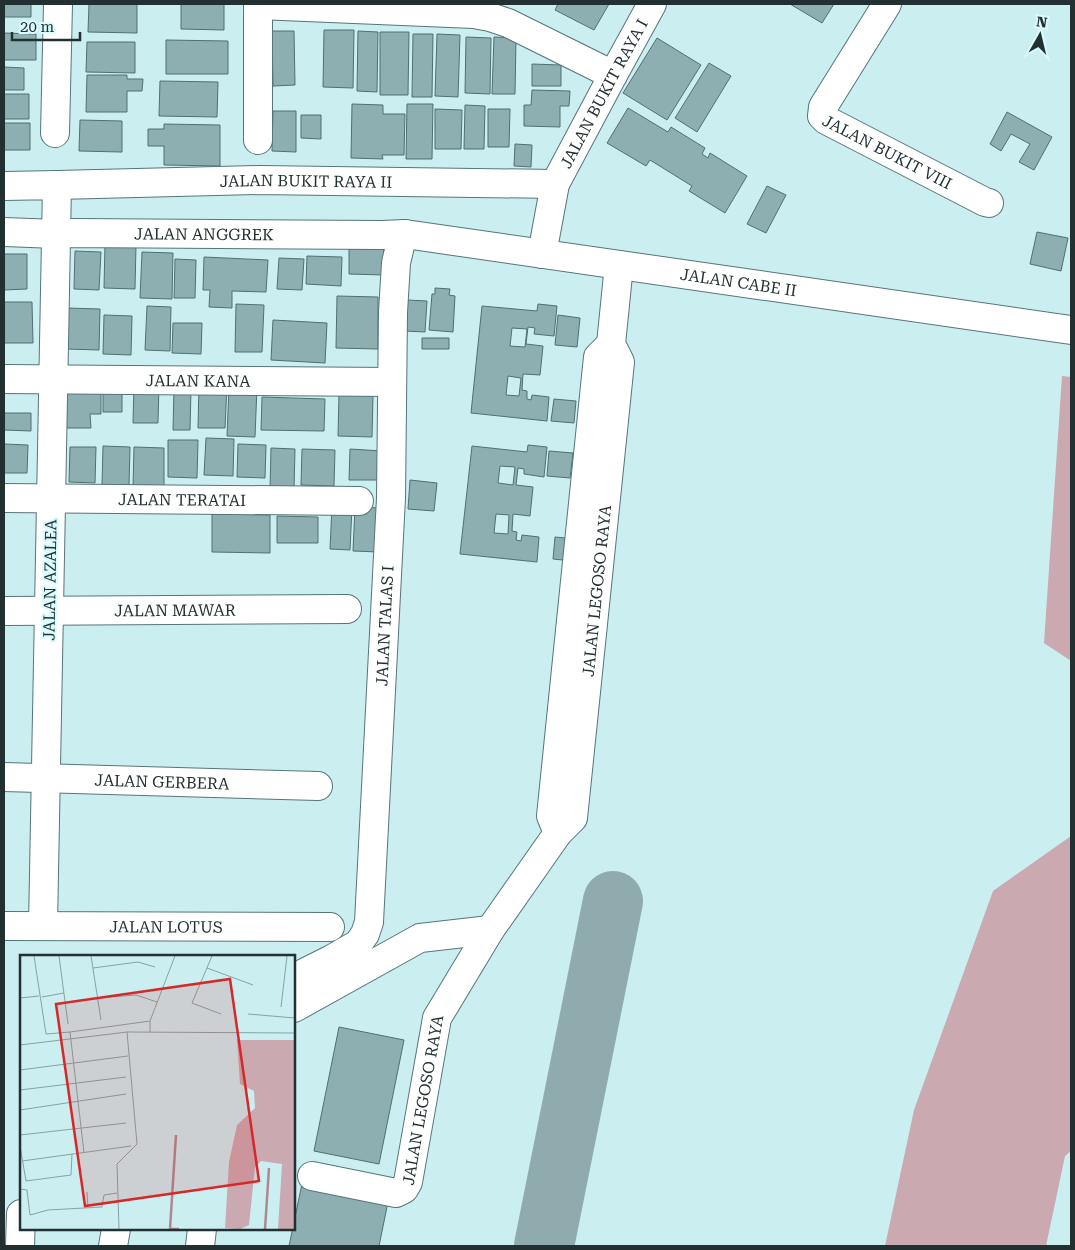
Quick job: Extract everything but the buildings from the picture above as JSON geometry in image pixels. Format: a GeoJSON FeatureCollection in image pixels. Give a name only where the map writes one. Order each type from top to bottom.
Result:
{"type":"FeatureCollection","features":[{"type":"Feature","properties":{"kind":"street"},"geometry":{"type":"LineString","coordinates":[[54,134],[58,4]]}},
{"type":"Feature","properties":{"kind":"street"},"geometry":{"type":"LineString","coordinates":[[258,140],[258,4],[464,14],[490,17],[508,23],[613,75]]}},
{"type":"Feature","properties":{"kind":"street","name":"JALAN BUKIT RAYA I"},"geometry":{"type":"LineString","coordinates":[[542,254],[555,184],[652,4]]}},
{"type":"Feature","properties":{"kind":"street","name":"JALAN BUKIT VIII"},"geometry":{"type":"LineString","coordinates":[[887,4],[823,107],[822,116],[826,120],[932,175],[990,203]]}},
{"type":"Feature","properties":{"kind":"street","name":"JALAN BUKIT RAYA II"},"geometry":{"type":"LineString","coordinates":[[4,186],[260,180],[555,184]]}},
{"type":"Feature","properties":{"kind":"street","name":"JALAN AZALEA"},"geometry":{"type":"LineString","coordinates":[[44,926],[57,185]]}},
{"type":"Feature","properties":{"kind":"street","name":"JALAN ANGGREK"},"geometry":{"type":"LineString","coordinates":[[4,232],[56,234],[405,234]]}},
{"type":"Feature","properties":{"kind":"street","name":"JALAN CABE II"},"geometry":{"type":"LineString","coordinates":[[405,234],[1071,330]]}},
{"type":"Feature","properties":{"kind":"street","name":"JALAN TALAS I"},"geometry":{"type":"LineString","coordinates":[[295,978],[358,944],[365,934],[369,922],[391,498],[393,312],[396,263],[405,234]]}},
{"type":"Feature","properties":{"kind":"street","name":"JALAN LEGOSO RAYA"},"geometry":{"type":"LineString","coordinates":[[312,1176],[396,1193],[404,1189],[408,1182],[437,1018],[490,930],[558,833],[573,818],[620,362],[611,344],[620,265]]}},
{"type":"Feature","properties":{"kind":"street","name":"JALAN KANA"},"geometry":{"type":"LineString","coordinates":[[4,379],[392,382]]}},
{"type":"Feature","properties":{"kind":"street","name":"JALAN TERATAI"},"geometry":{"type":"LineString","coordinates":[[4,498],[359,501]]}},
{"type":"Feature","properties":{"kind":"street","name":"JALAN MAWAR"},"geometry":{"type":"LineString","coordinates":[[4,611],[347,609]]}},
{"type":"Feature","properties":{"kind":"street","name":"JALAN GERBERA"},"geometry":{"type":"LineString","coordinates":[[4,777],[318,786]]}},
{"type":"Feature","properties":{"kind":"street","name":"JALAN LOTUS"},"geometry":{"type":"LineString","coordinates":[[4,926],[330,928]]}},
{"type":"Feature","properties":{"kind":"street"},"geometry":{"type":"LineString","coordinates":[[295,1007],[420,938],[490,930]]}},
{"type":"Feature","properties":{"kind":"street"},"geometry":{"type":"LineString","coordinates":[[20,1230],[20,1246]]}},
{"type":"Feature","properties":{"kind":"street"},"geometry":{"type":"LineString","coordinates":[[113,1246],[116,1230]]}},
{"type":"Feature","properties":{"kind":"street"},"geometry":{"type":"LineString","coordinates":[[200,1246],[202,1230]]}},
{"type":"Feature","properties":{"kind":"shaded area"},"geometry":{"type":"Polygon","coordinates":[[[1062,376],[1071,377],[1071,661],[1044,643],[1062,376]]]}},
{"type":"Feature","properties":{"kind":"shaded area"},"geometry":{"type":"Polygon","coordinates":[[[1071,836],[1071,1151],[1065,1156],[1046,1246],[885,1246],[914,1110],[993,891],[1071,836]]]}},
{"type":"Feature","properties":{"kind":"taxiway"},"geometry":{"type":"LineString","coordinates":[[544,1246],[613,901]]}}]}
